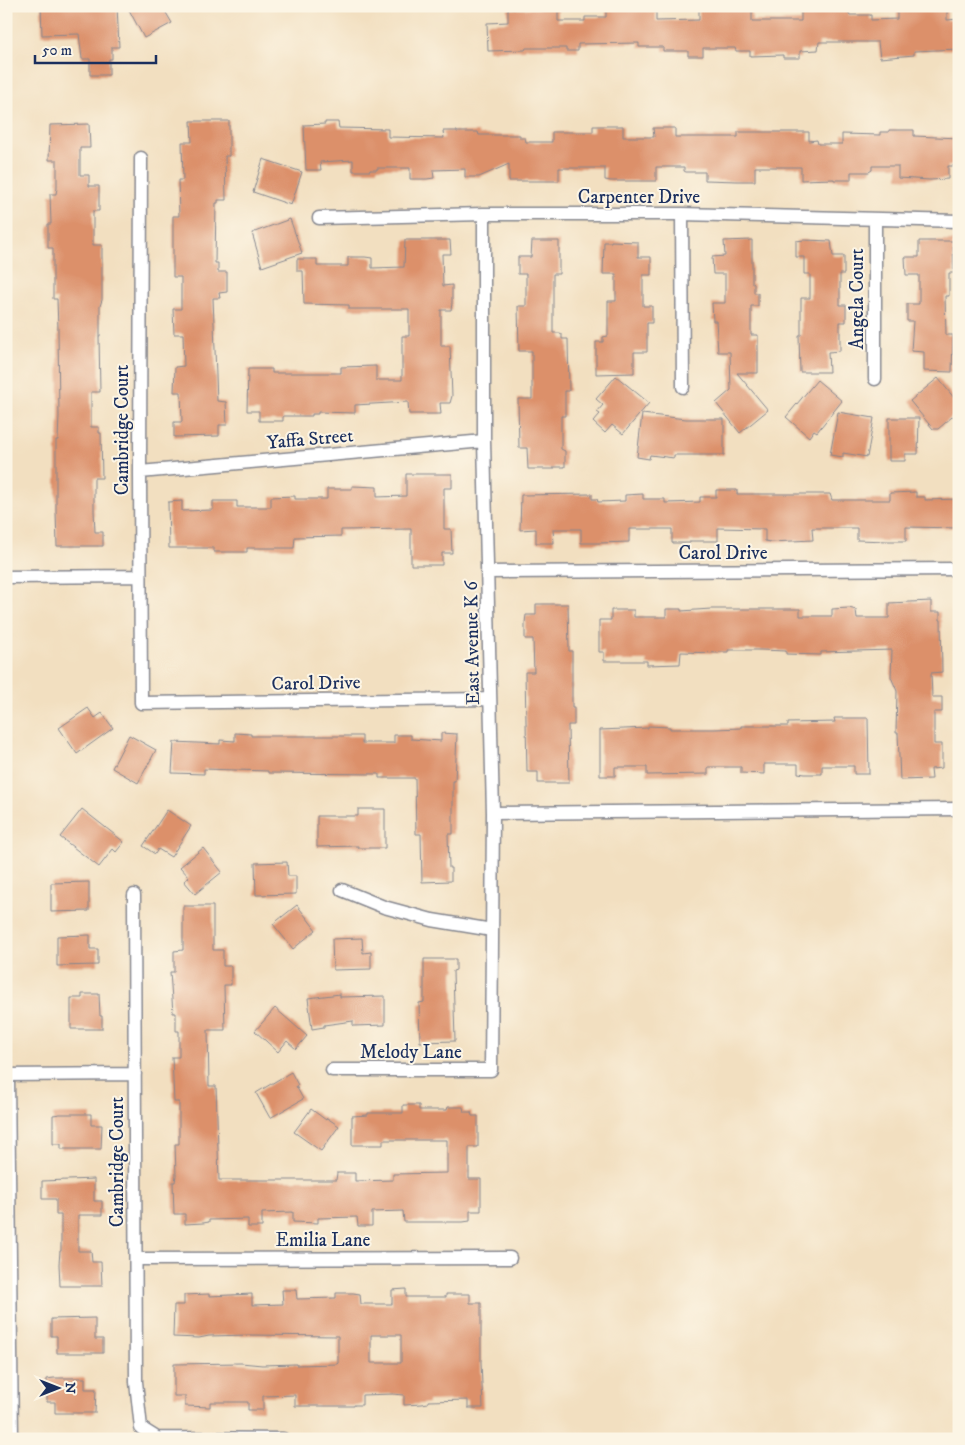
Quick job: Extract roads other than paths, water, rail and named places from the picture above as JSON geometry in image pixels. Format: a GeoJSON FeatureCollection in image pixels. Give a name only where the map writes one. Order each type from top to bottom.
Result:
{"type":"FeatureCollection","features":[{"type":"Feature","properties":{"kind":"street","name":"Cambridge Court"},"geometry":{"type":"LineString","coordinates":[[142,158],[140,472],[142,703]]}},
{"type":"Feature","properties":{"kind":"street","name":"Carpenter Drive"},"geometry":{"type":"LineString","coordinates":[[319,218],[484,214],[682,214],[959,221]]}},
{"type":"Feature","properties":{"kind":"street","name":"East Avenue K 6"},"geometry":{"type":"LineString","coordinates":[[484,214],[484,441],[492,813],[491,1070]]}},
{"type":"Feature","properties":{"kind":"street"},"geometry":{"type":"LineString","coordinates":[[682,214],[683,387]]}},
{"type":"Feature","properties":{"kind":"street","name":"Angela Court"},"geometry":{"type":"LineString","coordinates":[[874,220],[874,379]]}},
{"type":"Feature","properties":{"kind":"street","name":"Yaffa Street"},"geometry":{"type":"LineString","coordinates":[[140,472],[484,441]]}},
{"type":"Feature","properties":{"kind":"street","name":"Carol Drive"},"geometry":{"type":"LineString","coordinates":[[488,572],[959,569]]}},
{"type":"Feature","properties":{"kind":"street"},"geometry":{"type":"LineString","coordinates":[[6,578],[140,576]]}},
{"type":"Feature","properties":{"kind":"street","name":"Carol Drive"},"geometry":{"type":"LineString","coordinates":[[142,703],[490,699]]}},
{"type":"Feature","properties":{"kind":"street"},"geometry":{"type":"LineString","coordinates":[[492,813],[959,809]]}},
{"type":"Feature","properties":{"kind":"street"},"geometry":{"type":"LineString","coordinates":[[342,890],[384,907],[432,920],[492,930]]}},
{"type":"Feature","properties":{"kind":"street","name":"Cambridge Court"},"geometry":{"type":"LineString","coordinates":[[134,895],[136,1382],[141,1428],[157,1438],[282,1439]]}},
{"type":"Feature","properties":{"kind":"street","name":"Melody Lane"},"geometry":{"type":"LineString","coordinates":[[332,1070],[491,1070]]}},
{"type":"Feature","properties":{"kind":"street"},"geometry":{"type":"LineString","coordinates":[[6,1074],[135,1074]]}},
{"type":"Feature","properties":{"kind":"street"},"geometry":{"type":"LineString","coordinates":[[6,1079],[10,1439]]}},
{"type":"Feature","properties":{"kind":"street","name":"Emilia Lane"},"geometry":{"type":"LineString","coordinates":[[136,1259],[510,1258]]}}]}
